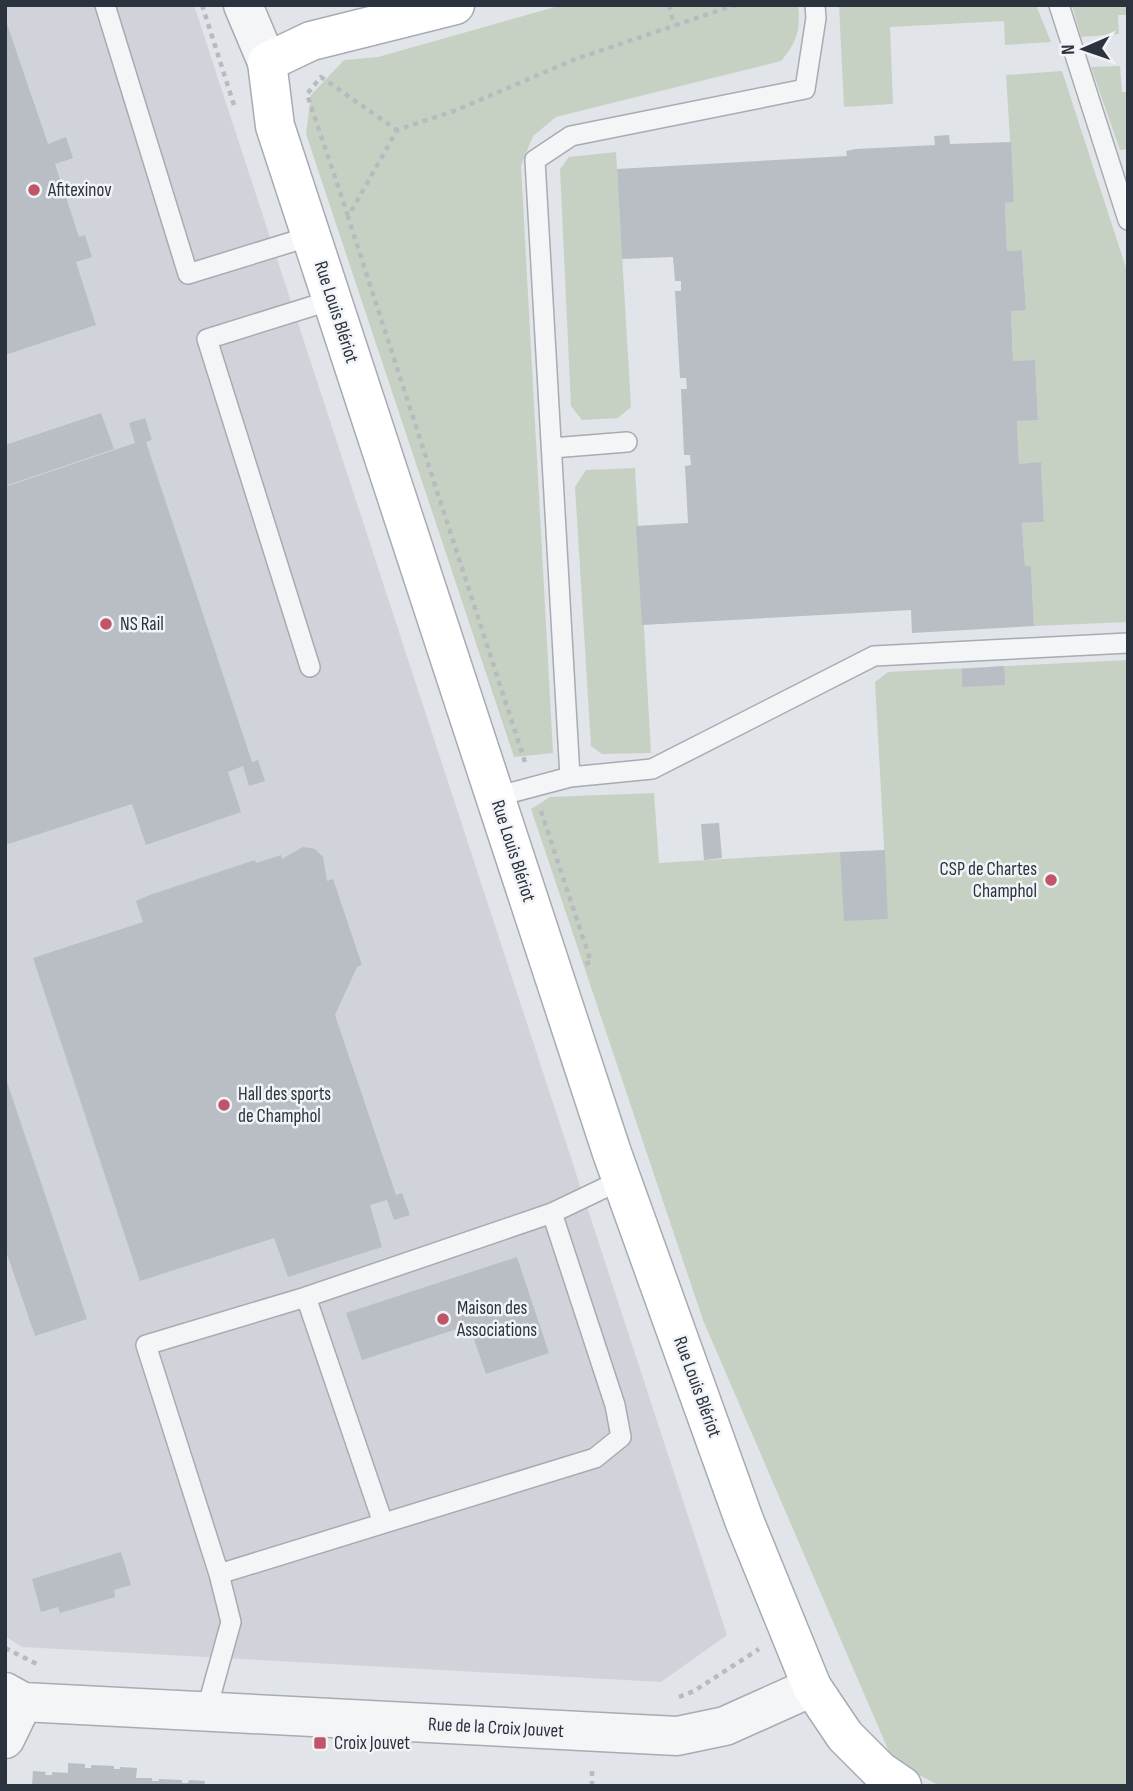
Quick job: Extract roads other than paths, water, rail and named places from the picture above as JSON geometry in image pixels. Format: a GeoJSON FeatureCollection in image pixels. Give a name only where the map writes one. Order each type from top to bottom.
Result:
{"type":"FeatureCollection","features":[{"type":"Feature","properties":{"kind":"street","name":"Rue Louis Blériot"},"geometry":{"type":"LineString","coordinates":[[243,5],[267,62],[275,126],[621,1180],[744,1520],[813,1687],[845,1736],[880,1771],[902,1786]]}},
{"type":"Feature","properties":{"kind":"street"},"geometry":{"type":"LineString","coordinates":[[267,62],[312,41],[455,5]]}},
{"type":"Feature","properties":{"kind":"street","name":"Rue de la Croix Jouvet"},"geometry":{"type":"LineString","coordinates":[[14,1697],[206,1712],[677,1736],[725,1726],[813,1687]]}},
{"type":"Feature","properties":{"kind":"street"},"geometry":{"type":"LineString","coordinates":[[5,1739],[14,1697]]}},
{"type":"Feature","properties":{"kind":"lane"},"geometry":{"type":"LineString","coordinates":[[105,5],[188,274],[311,236]]}},
{"type":"Feature","properties":{"kind":"lane"},"geometry":{"type":"LineString","coordinates":[[570,777],[536,160],[571,136],[805,89],[816,18],[814,5]]}},
{"type":"Feature","properties":{"kind":"lane"},"geometry":{"type":"LineString","coordinates":[[1059,5],[1128,220]]}},
{"type":"Feature","properties":{"kind":"lane"},"geometry":{"type":"LineString","coordinates":[[310,667],[207,339],[332,300]]}},
{"type":"Feature","properties":{"kind":"lane"},"geometry":{"type":"LineString","coordinates":[[552,448],[627,442]]}},
{"type":"Feature","properties":{"kind":"lane"},"geometry":{"type":"LineString","coordinates":[[495,797],[570,777],[652,769],[874,656],[1128,643]]}},
{"type":"Feature","properties":{"kind":"lane"},"geometry":{"type":"LineString","coordinates":[[206,1712],[231,1622],[219,1574],[146,1345],[306,1297],[552,1213],[621,1180]]}},
{"type":"Feature","properties":{"kind":"lane"},"geometry":{"type":"LineString","coordinates":[[219,1574],[595,1458],[621,1437],[615,1405],[552,1213]]}},
{"type":"Feature","properties":{"kind":"lane"},"geometry":{"type":"LineString","coordinates":[[306,1297],[383,1523]]}},
{"type":"Feature","properties":{"kind":"place","name":"Afitexinov"},"geometry":{"type":"Point","coordinates":[34,190]}},
{"type":"Feature","properties":{"kind":"place","name":"NS Rail"},"geometry":{"type":"Point","coordinates":[106,624]}},
{"type":"Feature","properties":{"kind":"place","name":"CSP de Chartes Champhol"},"geometry":{"type":"Point","coordinates":[1051,880]}},
{"type":"Feature","properties":{"kind":"place","name":"Hall des sports de Champhol"},"geometry":{"type":"Point","coordinates":[224,1105]}},
{"type":"Feature","properties":{"kind":"place","name":"Maison des Associations"},"geometry":{"type":"Point","coordinates":[443,1319]}},
{"type":"Feature","properties":{"kind":"place","name":"Croix Jouvet"},"geometry":{"type":"Point","coordinates":[320,1743]}}]}
